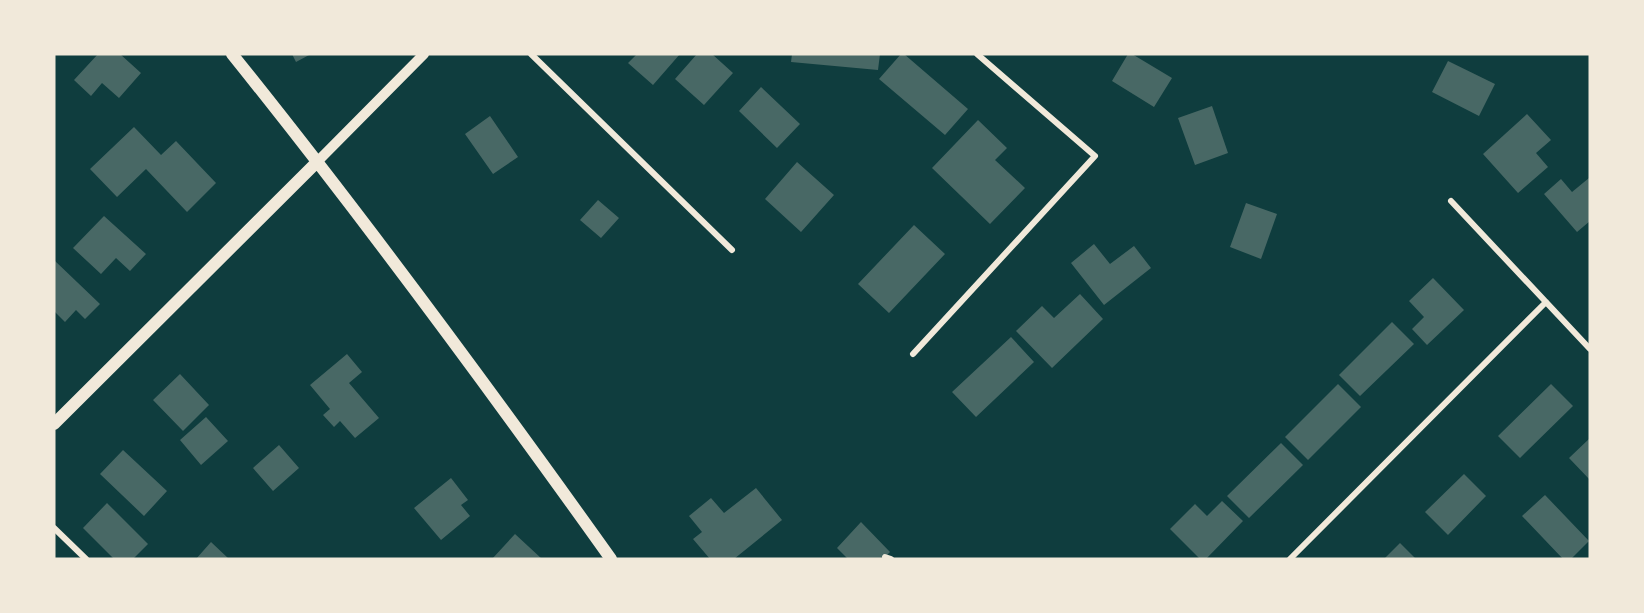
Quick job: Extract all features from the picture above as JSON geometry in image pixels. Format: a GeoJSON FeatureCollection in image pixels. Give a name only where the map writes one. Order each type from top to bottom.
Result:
{"type":"FeatureCollection","features":[{"type":"Feature","properties":{"kind":"main road"},"geometry":{"type":"LineString","coordinates":[[232,54],[318,161],[531,447],[611,559]]}},
{"type":"Feature","properties":{"kind":"main road"},"geometry":{"type":"LineString","coordinates":[[54,424],[318,161]]}},
{"type":"Feature","properties":{"kind":"street"},"geometry":{"type":"LineString","coordinates":[[318,161],[424,54]]}},
{"type":"Feature","properties":{"kind":"street"},"geometry":{"type":"LineString","coordinates":[[531,54],[732,250]]}},
{"type":"Feature","properties":{"kind":"street"},"geometry":{"type":"LineString","coordinates":[[913,354],[1095,156],[977,54]]}},
{"type":"Feature","properties":{"kind":"street"},"geometry":{"type":"LineString","coordinates":[[1451,201],[1590,349]]}},
{"type":"Feature","properties":{"kind":"street"},"geometry":{"type":"LineString","coordinates":[[1290,559],[1546,302]]}},
{"type":"Feature","properties":{"kind":"street"},"geometry":{"type":"LineString","coordinates":[[54,528],[86,559]]}},
{"type":"Feature","properties":{"kind":"building"},"geometry":{"type":"Polygon","coordinates":[[[98,54],[120,54],[141,73],[119,98],[102,83],[91,96],[74,80],[98,54]]]}},
{"type":"Feature","properties":{"kind":"building"},"geometry":{"type":"Polygon","coordinates":[[[292,54],[311,54],[296,62],[292,54]]]}},
{"type":"Feature","properties":{"kind":"building"},"geometry":{"type":"Polygon","coordinates":[[[637,54],[680,54],[653,85],[628,63],[637,54]]]}},
{"type":"Feature","properties":{"kind":"building"},"geometry":{"type":"Polygon","coordinates":[[[697,54],[712,54],[733,73],[704,105],[675,79],[697,54]]]}},
{"type":"Feature","properties":{"kind":"building"},"geometry":{"type":"Polygon","coordinates":[[[792,54],[880,54],[878,70],[791,62],[792,54]]]}},
{"type":"Feature","properties":{"kind":"building"},"geometry":{"type":"Polygon","coordinates":[[[901,54],[904,54],[968,109],[945,135],[879,79],[901,54]]]}},
{"type":"Feature","properties":{"kind":"building"},"geometry":{"type":"Polygon","coordinates":[[[1128,54],[1132,54],[1172,78],[1154,107],[1112,81],[1128,54]]]}},
{"type":"Feature","properties":{"kind":"building"},"geometry":{"type":"Polygon","coordinates":[[[1448,61],[1495,84],[1479,116],[1432,92],[1448,61]]]}},
{"type":"Feature","properties":{"kind":"building"},"geometry":{"type":"Polygon","coordinates":[[[761,87],[800,124],[777,148],[739,111],[761,87]]]}},
{"type":"Feature","properties":{"kind":"building"},"geometry":{"type":"Polygon","coordinates":[[[1212,106],[1228,153],[1195,165],[1178,118],[1212,106]]]}},
{"type":"Feature","properties":{"kind":"building"},"geometry":{"type":"Polygon","coordinates":[[[1527,114],[1551,140],[1536,153],[1548,167],[1518,193],[1483,154],[1527,114]]]}},
{"type":"Feature","properties":{"kind":"building"},"geometry":{"type":"Polygon","coordinates":[[[490,116],[518,157],[493,174],[465,134],[490,116]]]}},
{"type":"Feature","properties":{"kind":"building"},"geometry":{"type":"Polygon","coordinates":[[[978,120],[1007,148],[995,160],[1025,188],[990,224],[932,168],[978,120]]]}},
{"type":"Feature","properties":{"kind":"building"},"geometry":{"type":"Polygon","coordinates":[[[134,127],[161,155],[176,141],[216,183],[187,212],[146,169],[117,197],[90,169],[134,127]]]}},
{"type":"Feature","properties":{"kind":"building"},"geometry":{"type":"Polygon","coordinates":[[[797,162],[834,195],[801,232],[765,199],[797,162]]]}},
{"type":"Feature","properties":{"kind":"building"},"geometry":{"type":"Polygon","coordinates":[[[1589,178],[1590,221],[1577,232],[1544,194],[1561,179],[1572,192],[1589,178]]]}},
{"type":"Feature","properties":{"kind":"building"},"geometry":{"type":"Polygon","coordinates":[[[598,200],[619,218],[601,238],[580,220],[598,200]]]}},
{"type":"Feature","properties":{"kind":"building"},"geometry":{"type":"Polygon","coordinates":[[[1246,203],[1277,214],[1261,259],[1230,247],[1246,203]]]}},
{"type":"Feature","properties":{"kind":"building"},"geometry":{"type":"Polygon","coordinates":[[[104,216],[146,254],[130,271],[116,258],[101,274],[73,248],[104,216]]]}},
{"type":"Feature","properties":{"kind":"building"},"geometry":{"type":"Polygon","coordinates":[[[914,225],[945,254],[889,313],[858,284],[914,225]]]}},
{"type":"Feature","properties":{"kind":"building"},"geometry":{"type":"Polygon","coordinates":[[[1094,244],[1110,264],[1134,246],[1151,268],[1104,305],[1071,263],[1094,244]]]}},
{"type":"Feature","properties":{"kind":"building"},"geometry":{"type":"Polygon","coordinates":[[[54,260],[100,304],[85,319],[76,310],[65,322],[54,311],[54,260]]]}},
{"type":"Feature","properties":{"kind":"building"},"geometry":{"type":"Polygon","coordinates":[[[1433,278],[1464,310],[1427,345],[1412,329],[1424,317],[1409,301],[1433,278]]]}},
{"type":"Feature","properties":{"kind":"building"},"geometry":{"type":"Polygon","coordinates":[[[1080,294],[1103,319],[1052,368],[1016,331],[1042,306],[1054,318],[1080,294]]]}},
{"type":"Feature","properties":{"kind":"building"},"geometry":{"type":"Polygon","coordinates":[[[1392,322],[1414,344],[1360,396],[1339,375],[1392,322]]]}},
{"type":"Feature","properties":{"kind":"building"},"geometry":{"type":"Polygon","coordinates":[[[1011,337],[1034,362],[976,417],[952,392],[1011,337]]]}},
{"type":"Feature","properties":{"kind":"building"},"geometry":{"type":"Polygon","coordinates":[[[347,354],[362,372],[349,383],[379,418],[355,438],[340,421],[334,427],[323,415],[330,409],[310,385],[347,354]]]}},
{"type":"Feature","properties":{"kind":"building"},"geometry":{"type":"Polygon","coordinates":[[[180,374],[209,405],[183,431],[153,400],[180,374]]]}},
{"type":"Feature","properties":{"kind":"building"},"geometry":{"type":"Polygon","coordinates":[[[1338,384],[1361,407],[1308,460],[1285,437],[1338,384]]]}},
{"type":"Feature","properties":{"kind":"building"},"geometry":{"type":"Polygon","coordinates":[[[1551,384],[1573,406],[1520,458],[1498,436],[1551,384]]]}},
{"type":"Feature","properties":{"kind":"building"},"geometry":{"type":"Polygon","coordinates":[[[206,417],[228,441],[201,465],[180,440],[206,417]]]}},
{"type":"Feature","properties":{"kind":"building"},"geometry":{"type":"Polygon","coordinates":[[[1590,438],[1590,480],[1569,458],[1590,438]]]}},
{"type":"Feature","properties":{"kind":"building"},"geometry":{"type":"Polygon","coordinates":[[[1281,443],[1303,465],[1249,518],[1227,496],[1281,443]]]}},
{"type":"Feature","properties":{"kind":"building"},"geometry":{"type":"Polygon","coordinates":[[[279,445],[299,468],[273,491],[253,468],[279,445]]]}},
{"type":"Feature","properties":{"kind":"building"},"geometry":{"type":"Polygon","coordinates":[[[123,450],[167,491],[144,516],[100,474],[123,450]]]}},
{"type":"Feature","properties":{"kind":"building"},"geometry":{"type":"Polygon","coordinates":[[[1464,474],[1486,496],[1448,535],[1425,512],[1464,474]]]}},
{"type":"Feature","properties":{"kind":"building"},"geometry":{"type":"Polygon","coordinates":[[[451,478],[468,500],[461,505],[470,516],[441,540],[414,508],[451,478]]]}},
{"type":"Feature","properties":{"kind":"building"},"geometry":{"type":"Polygon","coordinates":[[[756,488],[782,520],[734,559],[710,559],[693,539],[702,532],[689,516],[711,498],[724,513],[756,488]]]}},
{"type":"Feature","properties":{"kind":"building"},"geometry":{"type":"Polygon","coordinates":[[[1545,495],[1589,541],[1571,559],[1563,559],[1522,516],[1545,495]]]}},
{"type":"Feature","properties":{"kind":"building"},"geometry":{"type":"Polygon","coordinates":[[[1222,501],[1243,521],[1206,559],[1200,559],[1170,529],[1195,504],[1207,516],[1222,501]]]}},
{"type":"Feature","properties":{"kind":"building"},"geometry":{"type":"Polygon","coordinates":[[[107,503],[148,544],[133,559],[114,559],[83,528],[107,503]]]}},
{"type":"Feature","properties":{"kind":"building"},"geometry":{"type":"Polygon","coordinates":[[[861,522],[890,552],[883,559],[848,559],[837,548],[861,522]]]}},
{"type":"Feature","properties":{"kind":"building"},"geometry":{"type":"Polygon","coordinates":[[[515,534],[542,559],[492,559],[515,534]]]}},
{"type":"Feature","properties":{"kind":"building"},"geometry":{"type":"Polygon","coordinates":[[[211,542],[229,559],[196,559],[211,542]]]}},
{"type":"Feature","properties":{"kind":"building"},"geometry":{"type":"Polygon","coordinates":[[[1400,543],[1416,559],[1384,559],[1400,543]]]}}]}
